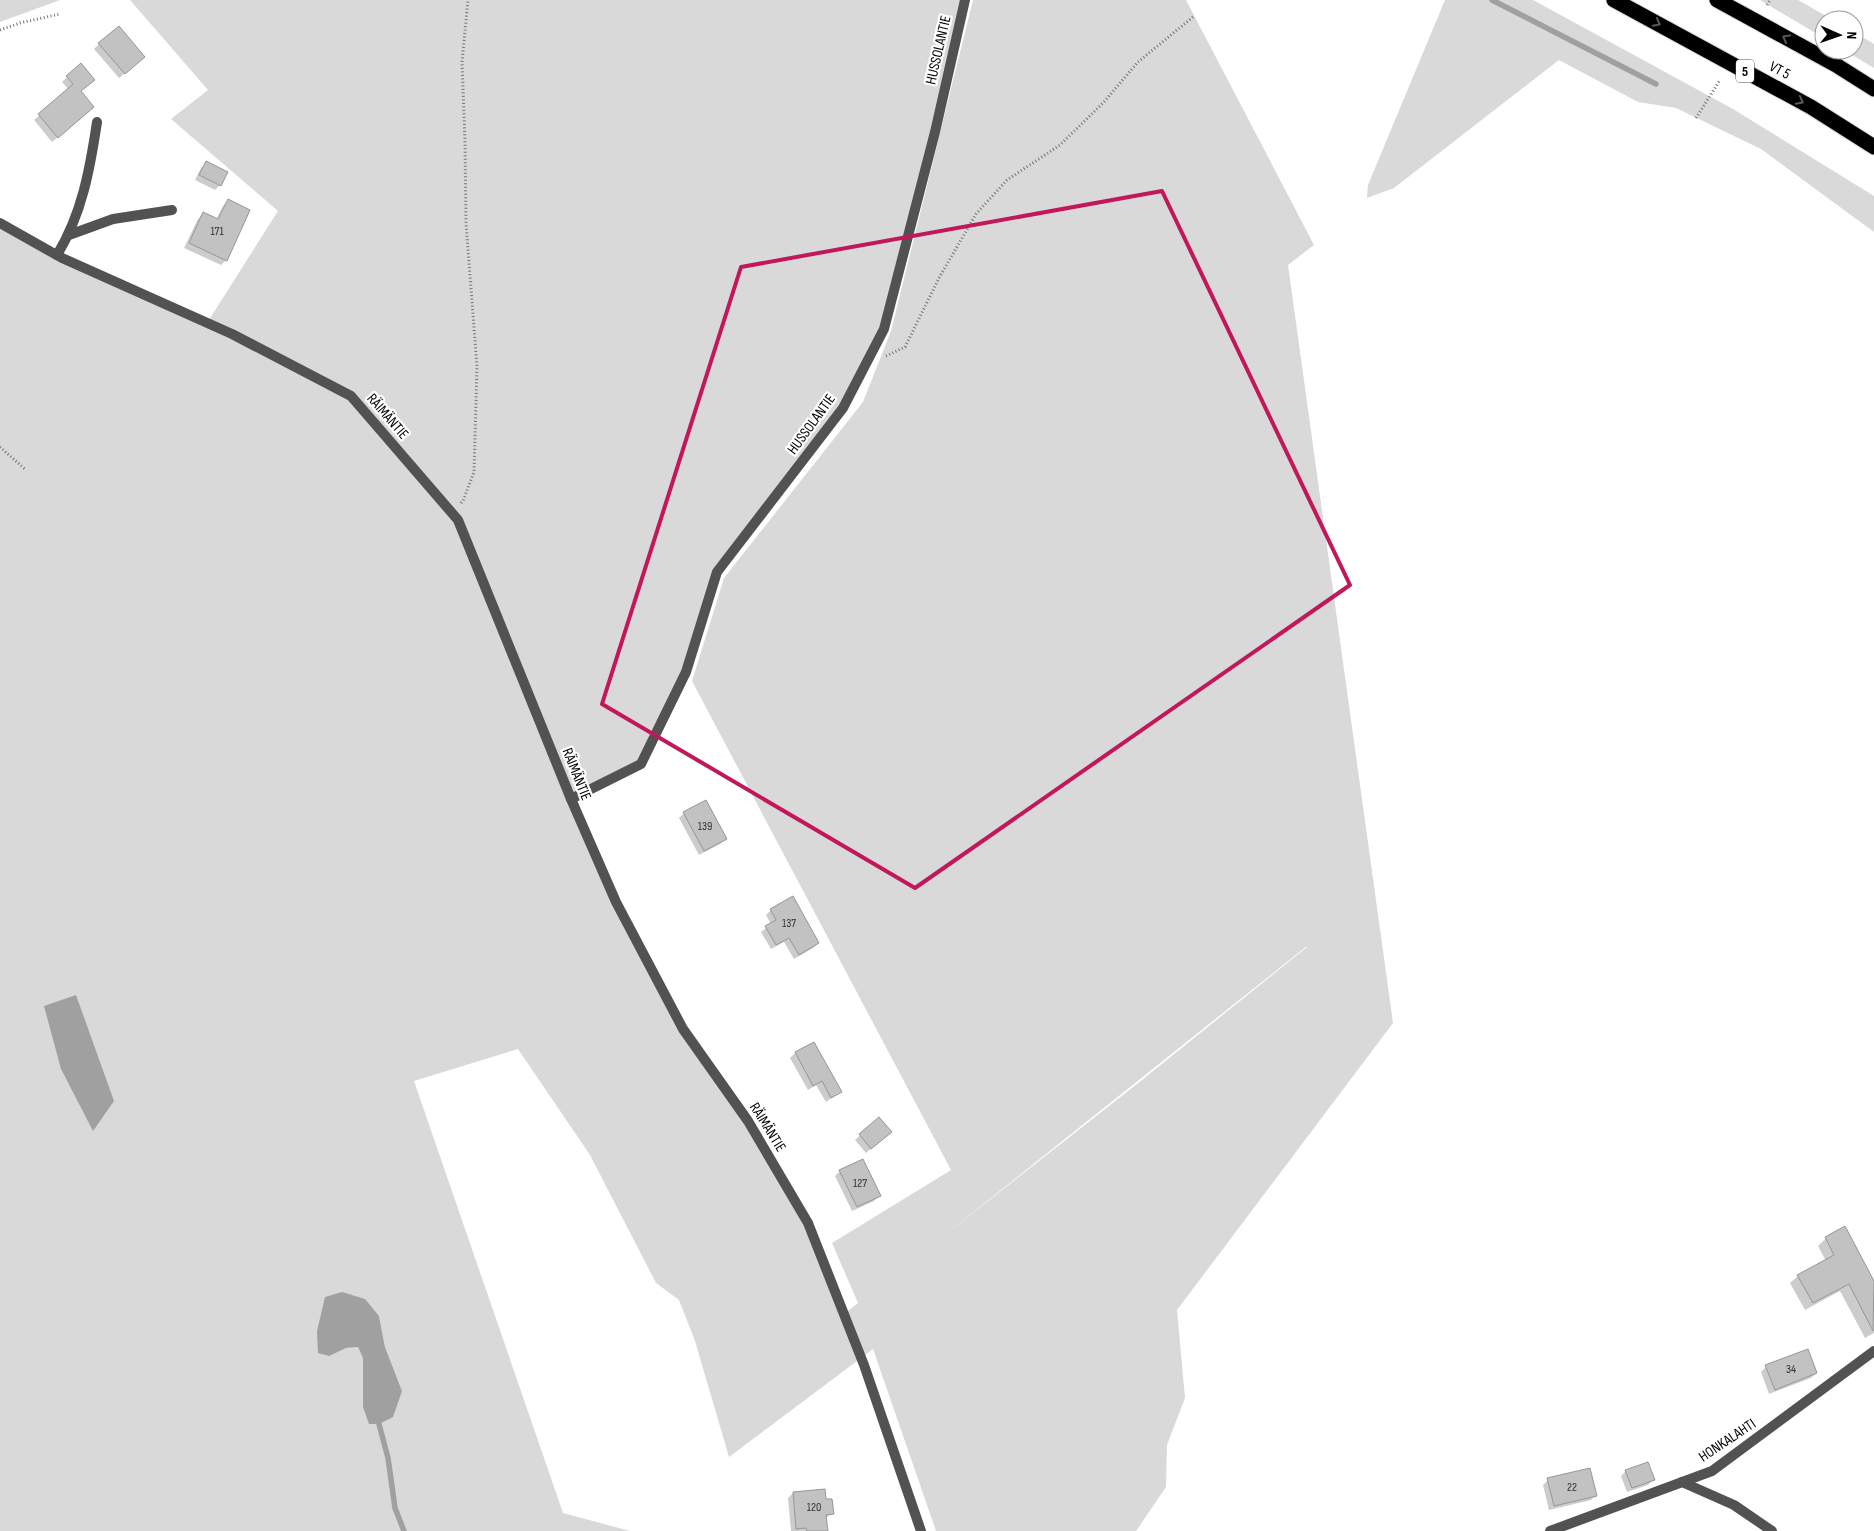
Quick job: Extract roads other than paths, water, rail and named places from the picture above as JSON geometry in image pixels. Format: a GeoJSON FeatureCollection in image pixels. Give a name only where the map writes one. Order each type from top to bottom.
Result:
{"type":"FeatureCollection","features":[{"type":"Feature","properties":{"kind":"highway","name":"VT 5"},"geometry":{"type":"LineString","coordinates":[[1614,0],[1811,107],[1874,147]]}},
{"type":"Feature","properties":{"kind":"highway","name":"VT 5"},"geometry":{"type":"LineString","coordinates":[[1717,0],[1836,65],[1874,89]]}},
{"type":"Feature","properties":{"kind":"street","name":"HUSSOLANTIE"},"geometry":{"type":"LineString","coordinates":[[571,798],[641,764],[686,672],[717,572],[843,408],[884,329],[935,132],[965,0]]}},
{"type":"Feature","properties":{"kind":"street"},"geometry":{"type":"LineString","coordinates":[[57,254],[69,235],[88,178],[97,122]]}},
{"type":"Feature","properties":{"kind":"street"},"geometry":{"type":"LineString","coordinates":[[69,235],[113,219],[172,210]]}},
{"type":"Feature","properties":{"kind":"street","name":"RÄIMÄNTIE"},"geometry":{"type":"LineString","coordinates":[[0,223],[62,258],[232,334],[351,396],[458,520],[571,798],[616,902],[683,1029],[748,1121],[808,1223],[864,1366],[921,1531]]}},
{"type":"Feature","properties":{"kind":"street","name":"HONKALAHTI"},"geometry":{"type":"LineString","coordinates":[[1550,1531],[1712,1471],[1874,1351]]}},
{"type":"Feature","properties":{"kind":"street"},"geometry":{"type":"LineString","coordinates":[[1682,1482],[1734,1505],[1772,1531]]}},
{"type":"Feature","properties":{"kind":"waterway"},"geometry":{"type":"LineString","coordinates":[[1492,0],[1656,84]]}},
{"type":"Feature","properties":{"kind":"waterway"},"geometry":{"type":"LineString","coordinates":[[379,1424],[388,1458],[395,1508],[404,1531]]}}]}
